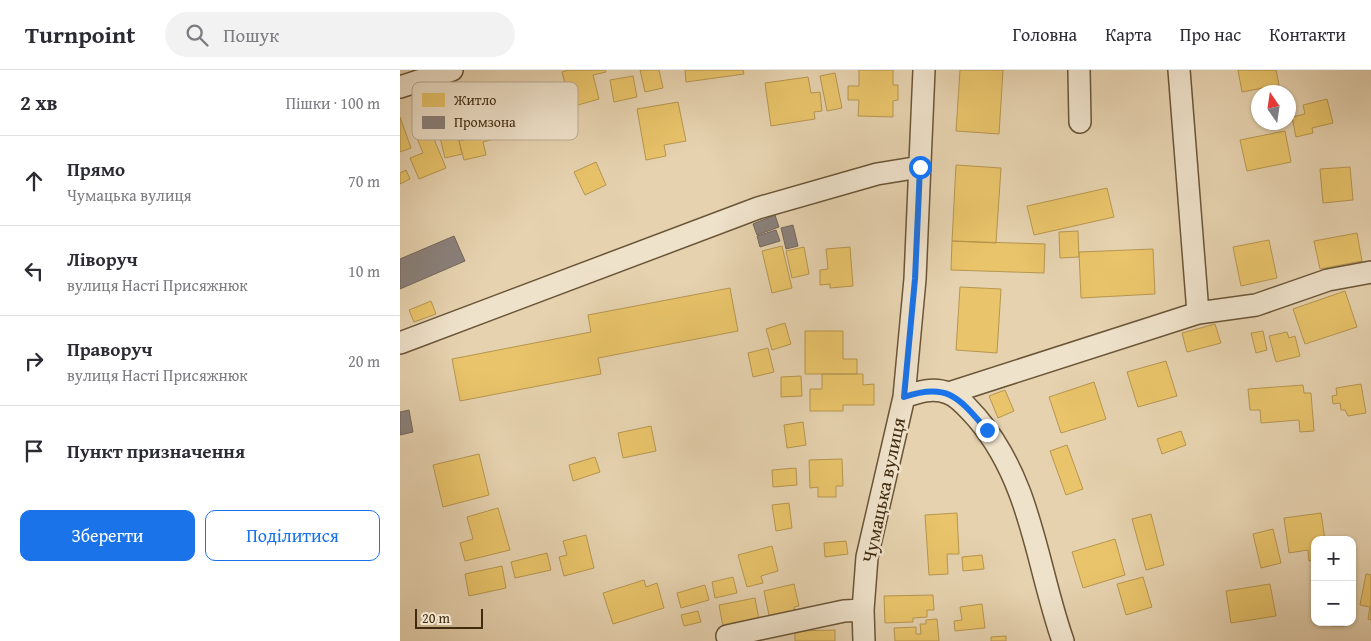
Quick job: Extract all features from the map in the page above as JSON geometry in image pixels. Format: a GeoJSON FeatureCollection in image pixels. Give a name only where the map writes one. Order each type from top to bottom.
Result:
{"type":"FeatureCollection","features":[{"type":"Feature","properties":{"kind":"street"},"geometry":{"type":"LineString","coordinates":[[415,82],[452,70]]}},
{"type":"Feature","properties":{"kind":"street","name":"Чумацька вулиця"},"geometry":{"type":"LineString","coordinates":[[864,641],[863,610],[867,557],[904,397],[915,279],[924,70]]}},
{"type":"Feature","properties":{"kind":"street"},"geometry":{"type":"LineString","coordinates":[[1079,70],[1080,122]]}},
{"type":"Feature","properties":{"kind":"street"},"geometry":{"type":"LineString","coordinates":[[1179,70],[1198,313]]}},
{"type":"Feature","properties":{"kind":"street"},"geometry":{"type":"LineString","coordinates":[[400,87],[412,83]]}},
{"type":"Feature","properties":{"kind":"street"},"geometry":{"type":"LineString","coordinates":[[400,343],[758,208],[877,174],[920,167]]}},
{"type":"Feature","properties":{"kind":"street"},"geometry":{"type":"LineString","coordinates":[[904,397],[924,390],[949,393],[1198,313],[1256,305],[1328,280],[1371,272]]}},
{"type":"Feature","properties":{"kind":"street"},"geometry":{"type":"LineString","coordinates":[[949,393],[966,406],[987,430],[1008,462],[1027,512],[1063,641]]}},
{"type":"Feature","properties":{"kind":"street"},"geometry":{"type":"LineString","coordinates":[[726,636],[844,611],[863,610]]}},
{"type":"Feature","properties":{"kind":"building: Житло"},"geometry":{"type":"Polygon","coordinates":[[[568,70],[605,70],[606,72],[593,75],[599,99],[578,105],[578,82],[565,82],[562,72],[568,70]]]}},
{"type":"Feature","properties":{"kind":"building: Житло"},"geometry":{"type":"Polygon","coordinates":[[[640,70],[659,70],[663,88],[645,92],[640,70]]]}},
{"type":"Feature","properties":{"kind":"building: Житло"},"geometry":{"type":"Polygon","coordinates":[[[685,70],[743,70],[744,74],[686,82],[685,70]]]}},
{"type":"Feature","properties":{"kind":"building: Житло"},"geometry":{"type":"Polygon","coordinates":[[[859,70],[893,70],[893,85],[898,85],[898,100],[893,101],[893,117],[858,116],[859,100],[848,100],[848,86],[859,86],[859,70]]]}},
{"type":"Feature","properties":{"kind":"building: Житло"},"geometry":{"type":"Polygon","coordinates":[[[960,70],[1003,70],[999,134],[956,131],[960,70]]]}},
{"type":"Feature","properties":{"kind":"building: Житло"},"geometry":{"type":"Polygon","coordinates":[[[1238,70],[1276,70],[1279,85],[1251,85],[1251,90],[1242,92],[1238,70]]]}},
{"type":"Feature","properties":{"kind":"building: Житло"},"geometry":{"type":"Polygon","coordinates":[[[835,73],[842,108],[827,111],[820,76],[835,73]]]}},
{"type":"Feature","properties":{"kind":"building: Житло"},"geometry":{"type":"Polygon","coordinates":[[[633,76],[637,97],[614,102],[610,80],[633,76]]]}},
{"type":"Feature","properties":{"kind":"building: Житло"},"geometry":{"type":"Polygon","coordinates":[[[808,77],[811,93],[820,92],[822,111],[814,112],[815,119],[771,126],[765,83],[808,77]]]}},
{"type":"Feature","properties":{"kind":"building: Житло"},"geometry":{"type":"Polygon","coordinates":[[[1327,99],[1333,123],[1312,128],[1313,133],[1296,137],[1296,116],[1305,114],[1303,105],[1327,99]]]}},
{"type":"Feature","properties":{"kind":"building: Житло"},"geometry":{"type":"Polygon","coordinates":[[[678,102],[686,141],[664,145],[666,156],[646,160],[637,109],[678,102]]]}},
{"type":"Feature","properties":{"kind":"building: Житло"},"geometry":{"type":"Polygon","coordinates":[[[400,117],[411,148],[400,152],[400,117]]]}},
{"type":"Feature","properties":{"kind":"building: Житло"},"geometry":{"type":"Polygon","coordinates":[[[1285,131],[1291,162],[1247,171],[1240,140],[1285,131]]]}},
{"type":"Feature","properties":{"kind":"building: Житло"},"geometry":{"type":"Polygon","coordinates":[[[418,140],[434,140],[446,168],[419,179],[410,158],[423,153],[418,140]]]}},
{"type":"Feature","properties":{"kind":"building: Житло"},"geometry":{"type":"Polygon","coordinates":[[[441,140],[459,140],[462,154],[445,158],[441,140]]]}},
{"type":"Feature","properties":{"kind":"building: Житло"},"geometry":{"type":"Polygon","coordinates":[[[490,140],[483,142],[486,155],[464,160],[459,141],[490,140]]]}},
{"type":"Feature","properties":{"kind":"building: Житло"},"geometry":{"type":"Polygon","coordinates":[[[596,162],[606,185],[585,195],[574,172],[596,162]]]}},
{"type":"Feature","properties":{"kind":"building: Житло"},"geometry":{"type":"Polygon","coordinates":[[[956,165],[1001,168],[996,243],[952,241],[956,165]]]}},
{"type":"Feature","properties":{"kind":"building: Житло"},"geometry":{"type":"Polygon","coordinates":[[[1350,167],[1353,200],[1323,203],[1320,169],[1350,167]]]}},
{"type":"Feature","properties":{"kind":"building: Житло"},"geometry":{"type":"Polygon","coordinates":[[[406,170],[410,179],[400,184],[400,173],[406,170]]]}},
{"type":"Feature","properties":{"kind":"building: Житло"},"geometry":{"type":"Polygon","coordinates":[[[1107,188],[1114,217],[1034,235],[1027,206],[1107,188]]]}},
{"type":"Feature","properties":{"kind":"building: Житло"},"geometry":{"type":"Polygon","coordinates":[[[1078,231],[1079,257],[1060,258],[1059,232],[1078,231]]]}},
{"type":"Feature","properties":{"kind":"building: Житло"},"geometry":{"type":"Polygon","coordinates":[[[1357,233],[1362,261],[1320,269],[1314,241],[1357,233]]]}},
{"type":"Feature","properties":{"kind":"building: Житло"},"geometry":{"type":"Polygon","coordinates":[[[1269,240],[1277,278],[1241,286],[1233,247],[1269,240]]]}},
{"type":"Feature","properties":{"kind":"building: Житло"},"geometry":{"type":"Polygon","coordinates":[[[952,241],[1045,244],[1044,273],[951,270],[952,241]]]}},
{"type":"Feature","properties":{"kind":"building: Житло"},"geometry":{"type":"Polygon","coordinates":[[[782,246],[792,288],[772,293],[762,251],[782,246]]]}},
{"type":"Feature","properties":{"kind":"building: Житло"},"geometry":{"type":"Polygon","coordinates":[[[804,247],[809,274],[792,278],[786,251],[804,247]]]}},
{"type":"Feature","properties":{"kind":"building: Житло"},"geometry":{"type":"Polygon","coordinates":[[[850,247],[853,286],[830,288],[830,284],[820,285],[820,270],[828,269],[826,249],[850,247]]]}},
{"type":"Feature","properties":{"kind":"building: Житло"},"geometry":{"type":"Polygon","coordinates":[[[1153,249],[1155,294],[1081,298],[1079,252],[1153,249]]]}},
{"type":"Feature","properties":{"kind":"building: Житло"},"geometry":{"type":"Polygon","coordinates":[[[960,287],[1001,289],[997,353],[956,350],[960,287]]]}},
{"type":"Feature","properties":{"kind":"building: Житло"},"geometry":{"type":"Polygon","coordinates":[[[730,288],[738,331],[598,358],[601,374],[460,401],[452,359],[591,332],[588,315],[730,288]]]}},
{"type":"Feature","properties":{"kind":"building: Житло"},"geometry":{"type":"Polygon","coordinates":[[[1345,291],[1357,327],[1305,344],[1293,309],[1345,291]]]}},
{"type":"Feature","properties":{"kind":"building: Житло"},"geometry":{"type":"Polygon","coordinates":[[[431,301],[436,314],[414,322],[409,310],[431,301]]]}},
{"type":"Feature","properties":{"kind":"building: Житло"},"geometry":{"type":"Polygon","coordinates":[[[785,323],[791,344],[772,350],[766,329],[785,323]]]}},
{"type":"Feature","properties":{"kind":"building: Житло"},"geometry":{"type":"Polygon","coordinates":[[[1215,324],[1221,343],[1187,352],[1182,333],[1215,324]]]}},
{"type":"Feature","properties":{"kind":"building: Житло"},"geometry":{"type":"Polygon","coordinates":[[[805,331],[843,331],[843,359],[857,359],[857,374],[805,374],[805,331]]]}},
{"type":"Feature","properties":{"kind":"building: Житло"},"geometry":{"type":"Polygon","coordinates":[[[1263,331],[1267,350],[1256,353],[1251,333],[1263,331]]]}},
{"type":"Feature","properties":{"kind":"building: Житло"},"geometry":{"type":"Polygon","coordinates":[[[1287,332],[1289,338],[1295,336],[1300,356],[1276,362],[1269,336],[1287,332]]]}},
{"type":"Feature","properties":{"kind":"building: Житло"},"geometry":{"type":"Polygon","coordinates":[[[768,348],[774,372],[753,377],[748,353],[768,348]]]}},
{"type":"Feature","properties":{"kind":"building: Житло"},"geometry":{"type":"Polygon","coordinates":[[[1166,361],[1177,396],[1138,407],[1127,372],[1166,361]]]}},
{"type":"Feature","properties":{"kind":"building: Житло"},"geometry":{"type":"Polygon","coordinates":[[[822,374],[863,374],[863,385],[874,384],[874,405],[843,405],[843,411],[810,411],[810,389],[822,389],[822,374]]]}},
{"type":"Feature","properties":{"kind":"building: Житло"},"geometry":{"type":"Polygon","coordinates":[[[801,376],[802,396],[781,397],[781,377],[801,376]]]}},
{"type":"Feature","properties":{"kind":"building: Житло"},"geometry":{"type":"Polygon","coordinates":[[[1094,382],[1106,419],[1061,433],[1049,397],[1094,382]]]}},
{"type":"Feature","properties":{"kind":"building: Житло"},"geometry":{"type":"Polygon","coordinates":[[[1361,384],[1366,413],[1348,416],[1345,410],[1341,410],[1340,403],[1333,404],[1332,396],[1337,395],[1336,388],[1361,384]]]}},
{"type":"Feature","properties":{"kind":"building: Житло"},"geometry":{"type":"Polygon","coordinates":[[[1303,385],[1304,393],[1311,393],[1314,431],[1300,432],[1299,420],[1261,423],[1260,410],[1250,410],[1248,389],[1303,385]]]}},
{"type":"Feature","properties":{"kind":"building: Житло"},"geometry":{"type":"Polygon","coordinates":[[[1005,390],[1014,411],[998,418],[989,396],[1005,390]]]}},
{"type":"Feature","properties":{"kind":"building: Житло"},"geometry":{"type":"Polygon","coordinates":[[[803,422],[806,445],[787,448],[784,425],[803,422]]]}},
{"type":"Feature","properties":{"kind":"building: Житло"},"geometry":{"type":"Polygon","coordinates":[[[651,426],[656,451],[623,458],[618,433],[651,426]]]}},
{"type":"Feature","properties":{"kind":"building: Житло"},"geometry":{"type":"Polygon","coordinates":[[[1181,431],[1186,445],[1162,454],[1157,439],[1181,431]]]}},
{"type":"Feature","properties":{"kind":"building: Житло"},"geometry":{"type":"Polygon","coordinates":[[[1067,445],[1083,489],[1066,495],[1050,451],[1067,445]]]}},
{"type":"Feature","properties":{"kind":"building: Житло"},"geometry":{"type":"Polygon","coordinates":[[[479,454],[489,495],[443,507],[433,465],[479,454]]]}},
{"type":"Feature","properties":{"kind":"building: Житло"},"geometry":{"type":"Polygon","coordinates":[[[595,457],[600,472],[573,481],[569,465],[595,457]]]}},
{"type":"Feature","properties":{"kind":"building: Житло"},"geometry":{"type":"Polygon","coordinates":[[[842,459],[843,486],[836,486],[836,497],[818,497],[818,487],[810,488],[809,460],[842,459]]]}},
{"type":"Feature","properties":{"kind":"building: Житло"},"geometry":{"type":"Polygon","coordinates":[[[796,468],[797,485],[773,487],[772,470],[796,468]]]}},
{"type":"Feature","properties":{"kind":"building: Житло"},"geometry":{"type":"Polygon","coordinates":[[[789,503],[792,528],[776,531],[772,505],[789,503]]]}},
{"type":"Feature","properties":{"kind":"building: Житло"},"geometry":{"type":"Polygon","coordinates":[[[498,508],[510,550],[465,561],[460,543],[473,539],[467,517],[498,508]]]}},
{"type":"Feature","properties":{"kind":"building: Житло"},"geometry":{"type":"Polygon","coordinates":[[[957,513],[959,554],[947,554],[948,574],[929,575],[925,515],[957,513]]]}},
{"type":"Feature","properties":{"kind":"building: Житло"},"geometry":{"type":"Polygon","coordinates":[[[1321,513],[1324,536],[1311,536],[1311,561],[1309,561],[1308,550],[1289,553],[1284,518],[1321,513]]]}},
{"type":"Feature","properties":{"kind":"building: Житло"},"geometry":{"type":"Polygon","coordinates":[[[1151,514],[1164,565],[1146,570],[1132,519],[1151,514]]]}},
{"type":"Feature","properties":{"kind":"building: Житло"},"geometry":{"type":"Polygon","coordinates":[[[1273,529],[1281,563],[1261,568],[1253,534],[1273,529]]]}},
{"type":"Feature","properties":{"kind":"building: Житло"},"geometry":{"type":"Polygon","coordinates":[[[586,535],[594,568],[564,576],[559,557],[567,555],[563,541],[586,535]]]}},
{"type":"Feature","properties":{"kind":"building: Житло"},"geometry":{"type":"Polygon","coordinates":[[[1115,539],[1125,575],[1083,588],[1072,552],[1115,539]]]}},
{"type":"Feature","properties":{"kind":"building: Житло"},"geometry":{"type":"Polygon","coordinates":[[[846,541],[848,554],[825,557],[824,543],[846,541]]]}},
{"type":"Feature","properties":{"kind":"building: Житло"},"geometry":{"type":"Polygon","coordinates":[[[772,546],[778,571],[761,576],[763,583],[747,587],[738,555],[772,546]]]}},
{"type":"Feature","properties":{"kind":"building: Житло"},"geometry":{"type":"Polygon","coordinates":[[[547,553],[551,570],[515,578],[511,562],[547,553]]]}},
{"type":"Feature","properties":{"kind":"building: Житло"},"geometry":{"type":"Polygon","coordinates":[[[982,555],[984,569],[963,571],[962,557],[982,555]]]}},
{"type":"Feature","properties":{"kind":"building: Житло"},"geometry":{"type":"Polygon","coordinates":[[[502,566],[506,588],[469,596],[465,574],[502,566]]]}},
{"type":"Feature","properties":{"kind":"building: Житло"},"geometry":{"type":"Polygon","coordinates":[[[1366,574],[1371,575],[1371,620],[1368,619],[1370,607],[1360,605],[1366,574]]]}},
{"type":"Feature","properties":{"kind":"building: Житло"},"geometry":{"type":"Polygon","coordinates":[[[733,577],[737,593],[715,598],[712,582],[733,577]]]}},
{"type":"Feature","properties":{"kind":"building: Житло"},"geometry":{"type":"Polygon","coordinates":[[[1143,577],[1152,607],[1126,615],[1117,584],[1143,577]]]}},
{"type":"Feature","properties":{"kind":"building: Житло"},"geometry":{"type":"Polygon","coordinates":[[[644,580],[646,587],[657,583],[664,608],[613,624],[603,593],[644,580]]]}},
{"type":"Feature","properties":{"kind":"building: Житло"},"geometry":{"type":"Polygon","coordinates":[[[794,584],[799,606],[794,607],[796,614],[770,620],[764,591],[794,584]]]}},
{"type":"Feature","properties":{"kind":"building: Житло"},"geometry":{"type":"Polygon","coordinates":[[[1270,584],[1276,616],[1231,623],[1226,591],[1270,584]]]}},
{"type":"Feature","properties":{"kind":"building: Житло"},"geometry":{"type":"Polygon","coordinates":[[[705,585],[709,600],[681,608],[677,593],[705,585]]]}},
{"type":"Feature","properties":{"kind":"building: Житло"},"geometry":{"type":"Polygon","coordinates":[[[933,595],[934,610],[927,610],[927,617],[913,618],[913,622],[885,623],[884,596],[933,595]]]}},
{"type":"Feature","properties":{"kind":"building: Житло"},"geometry":{"type":"Polygon","coordinates":[[[755,598],[760,625],[724,632],[719,605],[755,598]]]}},
{"type":"Feature","properties":{"kind":"building: Житло"},"geometry":{"type":"Polygon","coordinates":[[[982,604],[985,628],[955,631],[954,621],[962,620],[960,607],[982,604]]]}},
{"type":"Feature","properties":{"kind":"building: Житло"},"geometry":{"type":"Polygon","coordinates":[[[698,611],[701,622],[684,626],[681,615],[698,611]]]}},
{"type":"Feature","properties":{"kind":"building: Житло"},"geometry":{"type":"Polygon","coordinates":[[[937,619],[939,641],[895,641],[894,628],[916,627],[916,634],[921,634],[920,624],[926,624],[926,620],[937,619]]]}},
{"type":"Feature","properties":{"kind":"building: Житло"},"geometry":{"type":"Polygon","coordinates":[[[835,630],[835,641],[795,641],[795,631],[835,630]]]}},
{"type":"Feature","properties":{"kind":"building: Житло"},"geometry":{"type":"Polygon","coordinates":[[[1006,636],[1006,641],[991,641],[991,637],[1006,636]]]}},
{"type":"Feature","properties":{"kind":"building: Промзона"},"geometry":{"type":"Polygon","coordinates":[[[775,215],[779,227],[757,235],[753,224],[775,215]]]}},
{"type":"Feature","properties":{"kind":"building: Промзона"},"geometry":{"type":"Polygon","coordinates":[[[793,225],[798,246],[786,249],[781,228],[793,225]]]}},
{"type":"Feature","properties":{"kind":"building: Промзона"},"geometry":{"type":"Polygon","coordinates":[[[776,230],[780,241],[760,247],[757,236],[776,230]]]}},
{"type":"Feature","properties":{"kind":"building: Промзона"},"geometry":{"type":"Polygon","coordinates":[[[454,236],[465,261],[400,289],[400,259],[454,236]]]}},
{"type":"Feature","properties":{"kind":"building: Промзона"},"geometry":{"type":"Polygon","coordinates":[[[409,410],[413,432],[400,435],[400,412],[409,410]]]}},
{"type":"Feature","properties":{"kind":"route"},"geometry":{"type":"LineString","coordinates":[[920,167],[915,279],[904,397],[924,390],[949,393],[966,406],[987,430]]}}]}
